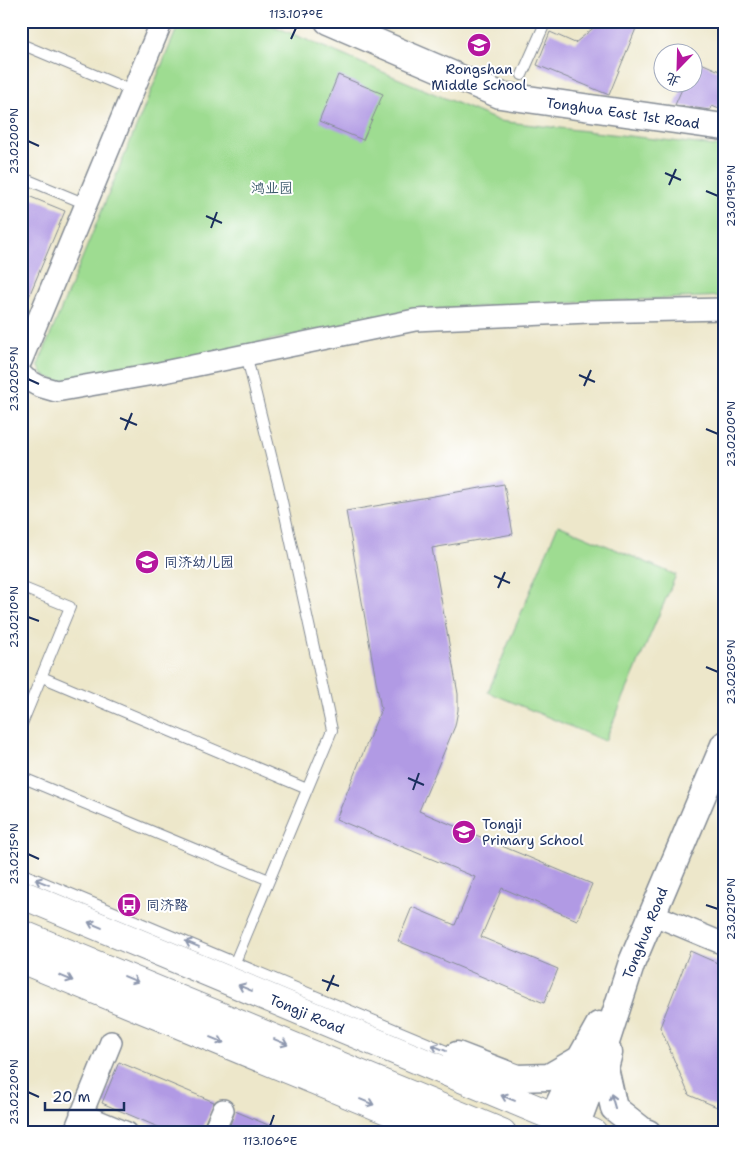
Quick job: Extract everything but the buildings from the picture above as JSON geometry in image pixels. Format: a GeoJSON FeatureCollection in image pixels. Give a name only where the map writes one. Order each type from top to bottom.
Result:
{"type":"FeatureCollection","features":[{"type":"Feature","properties":{"kind":"main road","name":"Tongji Road"},"geometry":{"type":"LineString","coordinates":[[21,894],[470,1082],[568,1128]]}},
{"type":"Feature","properties":{"kind":"main road"},"geometry":{"type":"LineString","coordinates":[[21,934],[502,1133]]}},
{"type":"Feature","properties":{"kind":"main road"},"geometry":{"type":"LineString","coordinates":[[21,959],[430,1128],[460,1116]]}},
{"type":"Feature","properties":{"kind":"street"},"geometry":{"type":"LineString","coordinates":[[21,361],[162,21]]}},
{"type":"Feature","properties":{"kind":"street","name":"Tonghua East 1st Road"},"geometry":{"type":"LineString","coordinates":[[328,21],[500,95],[724,127]]}},
{"type":"Feature","properties":{"kind":"street"},"geometry":{"type":"LineString","coordinates":[[21,374],[39,386],[56,391],[159,373],[415,320],[588,312],[724,309]]}},
{"type":"Feature","properties":{"kind":"street","name":"Tonghua Road"},"geometry":{"type":"LineString","coordinates":[[568,1128],[589,1063],[724,745]]}},
{"type":"Feature","properties":{"kind":"street"},"geometry":{"type":"LineString","coordinates":[[652,914],[724,944]]}},
{"type":"Feature","properties":{"kind":"street"},"geometry":{"type":"LineString","coordinates":[[632,962],[605,1068],[614,1108],[648,1133]]}},
{"type":"Feature","properties":{"kind":"street"},"geometry":{"type":"LineString","coordinates":[[111,1042],[78,1124],[127,1133]]}},
{"type":"Feature","properties":{"kind":"street"},"geometry":{"type":"LineString","coordinates":[[457,1055],[517,1078],[549,1077],[589,1063]]}},
{"type":"Feature","properties":{"kind":"street"},"geometry":{"type":"LineString","coordinates":[[213,1133],[223,1110]]}},
{"type":"Feature","properties":{"kind":"lane"},"geometry":{"type":"LineString","coordinates":[[522,75],[546,21]]}},
{"type":"Feature","properties":{"kind":"lane"},"geometry":{"type":"LineString","coordinates":[[21,44],[121,86]]}},
{"type":"Feature","properties":{"kind":"lane"},"geometry":{"type":"LineString","coordinates":[[21,177],[86,204]]}},
{"type":"Feature","properties":{"kind":"lane"},"geometry":{"type":"LineString","coordinates":[[235,962],[332,730],[280,492],[246,354]]}},
{"type":"Feature","properties":{"kind":"lane"},"geometry":{"type":"LineString","coordinates":[[21,587],[70,607],[42,677],[22,720]]}},
{"type":"Feature","properties":{"kind":"lane"},"geometry":{"type":"LineString","coordinates":[[42,677],[307,789]]}},
{"type":"Feature","properties":{"kind":"lane"},"geometry":{"type":"LineString","coordinates":[[21,777],[269,880]]}},
{"type":"Feature","properties":{"kind":"lane"},"geometry":{"type":"LineString","coordinates":[[21,873],[457,1055],[470,1082]]}},
{"type":"Feature","properties":{"kind":"green space","name":"鸿业园"},"geometry":{"type":"Polygon","coordinates":[[[180,21],[262,21],[499,121],[724,147],[724,296],[413,310],[105,375],[58,381],[43,375],[38,365],[180,21]]]}},
{"type":"Feature","properties":{"kind":"green space"},"geometry":{"type":"Polygon","coordinates":[[[558,525],[676,575],[605,741],[488,692],[558,525]]]}},
{"type":"Feature","properties":{"kind":"place","name":"Rongshan Middle School"},"geometry":{"type":"Point","coordinates":[479,45]}},
{"type":"Feature","properties":{"kind":"place","name":"同济幼儿园"},"geometry":{"type":"Point","coordinates":[147,562]}},
{"type":"Feature","properties":{"kind":"place","name":"Tongji Primary School"},"geometry":{"type":"Point","coordinates":[464,832]}},
{"type":"Feature","properties":{"kind":"place","name":"同济路"},"geometry":{"type":"Point","coordinates":[129,905]}}]}
